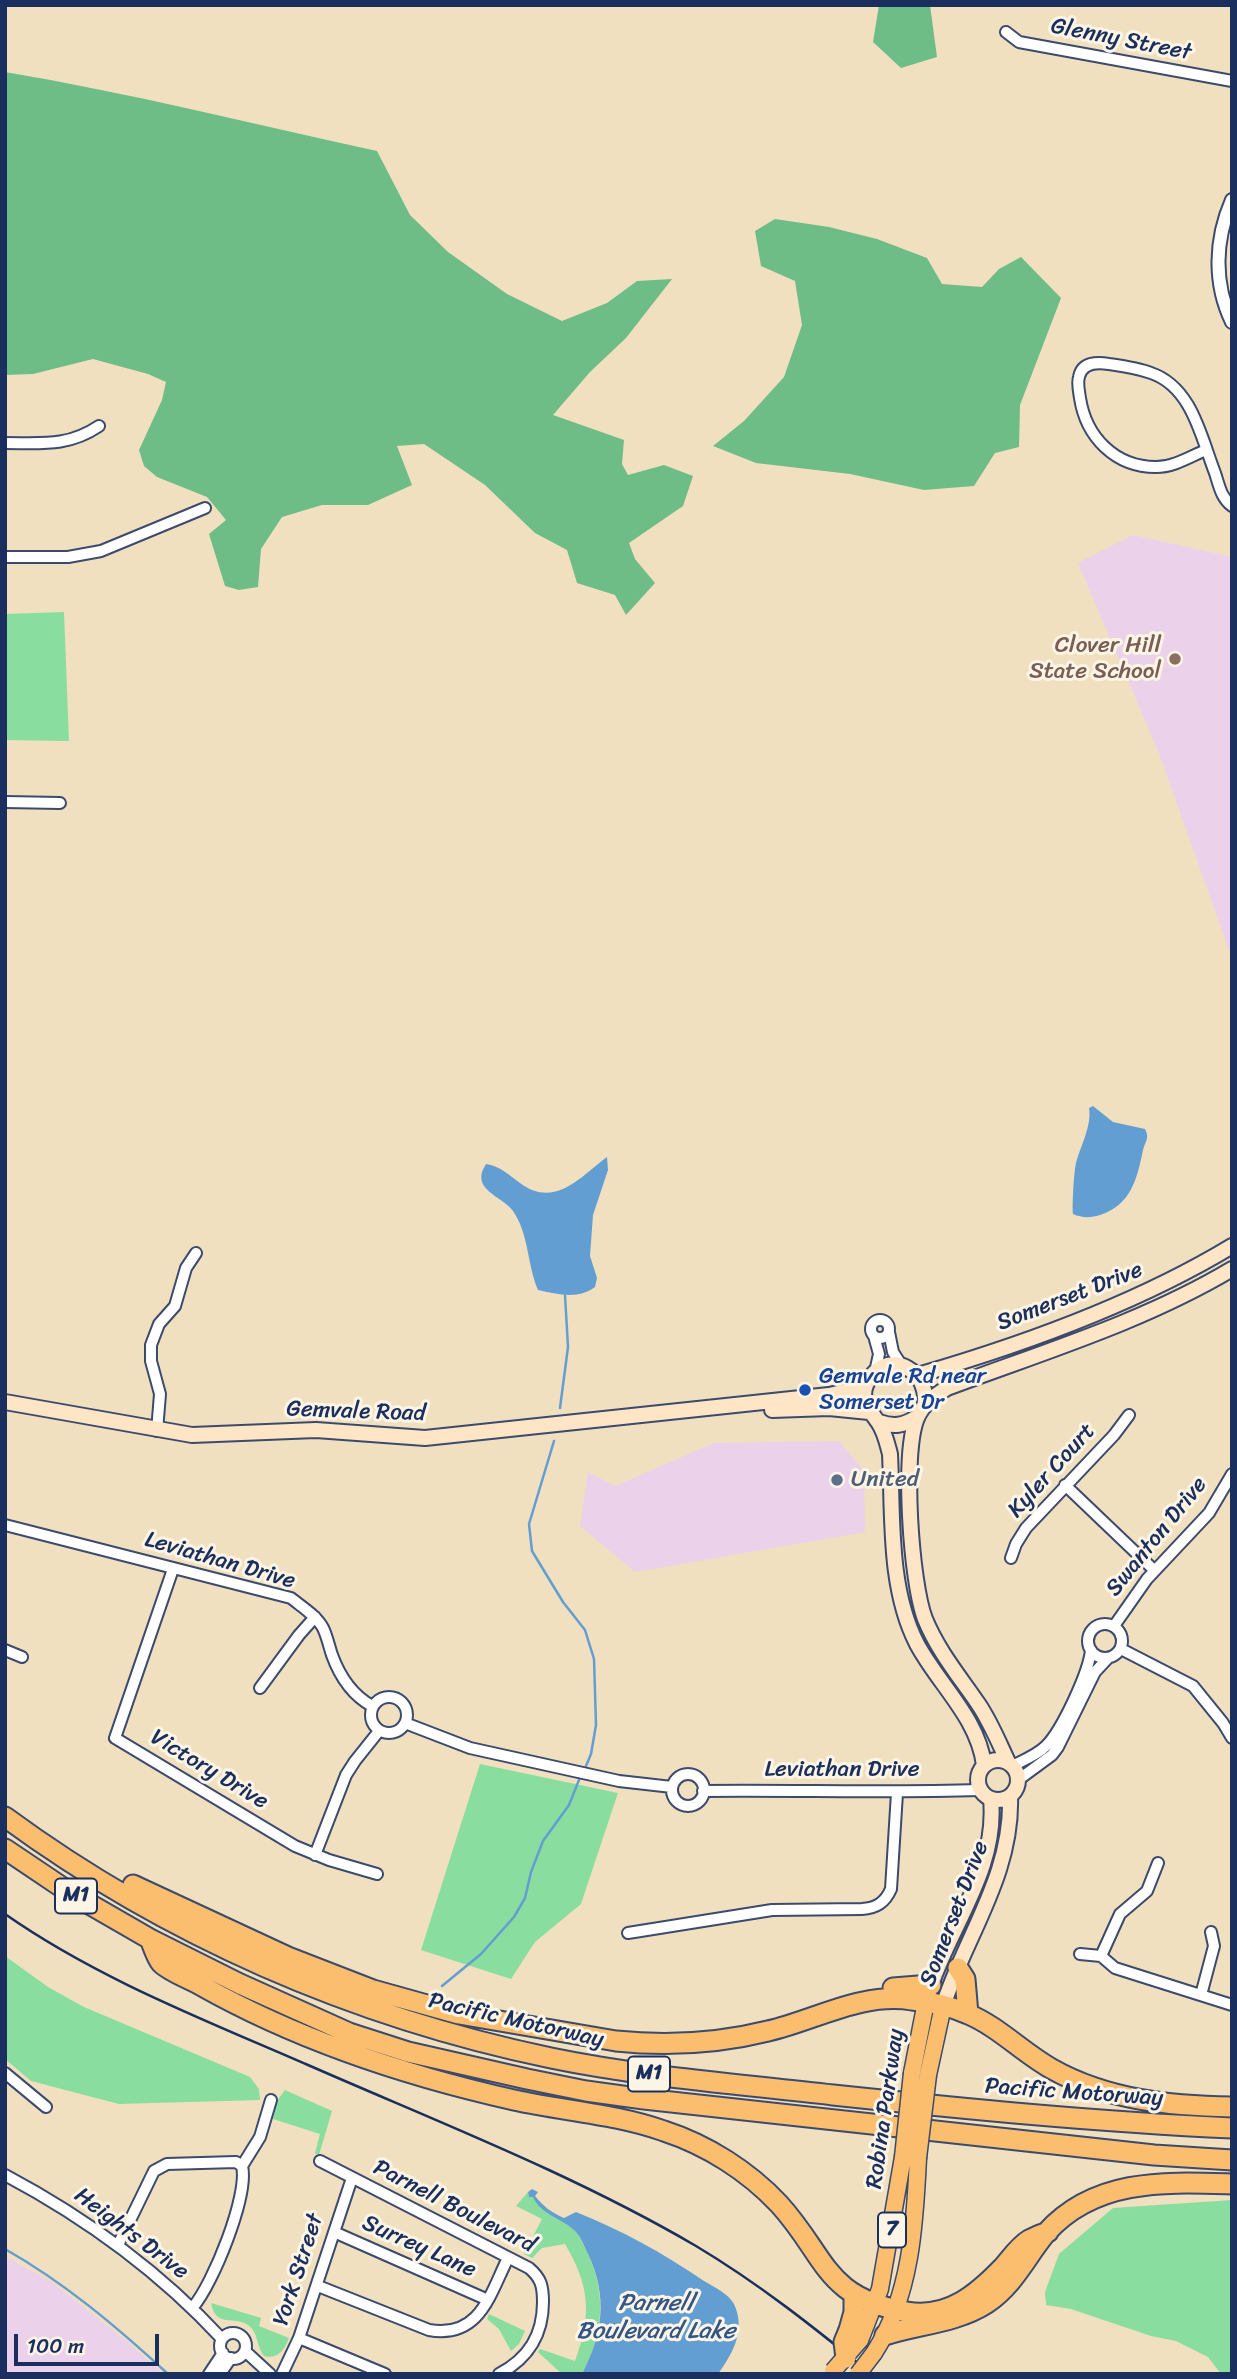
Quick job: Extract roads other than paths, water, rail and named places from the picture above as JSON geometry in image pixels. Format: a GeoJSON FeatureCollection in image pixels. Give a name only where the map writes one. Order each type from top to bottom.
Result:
{"type":"FeatureCollection","features":[{"type":"Feature","properties":{"kind":"highway","name":"Pacific Motorway"},"geometry":{"type":"LineString","coordinates":[[5,1817],[101,1881],[199,1937],[295,1980],[372,2010],[475,2041],[554,2059],[639,2073],[1074,2119],[1232,2128]]}},
{"type":"Feature","properties":{"kind":"highway","name":"M1"},"geometry":{"type":"LineString","coordinates":[[5,1849],[83,1901],[150,1939],[240,1984],[349,2033],[408,2052],[574,2089],[644,2099],[1154,2155],[1232,2160]]}},
{"type":"Feature","properties":{"kind":"highway"},"geometry":{"type":"LineString","coordinates":[[101,1881],[129,1884],[288,1956],[373,1990],[472,2016],[616,2040],[660,2043],[750,2036],[826,2012],[842,1997],[877,1990],[933,1998],[986,2023],[1054,2070],[1097,2088],[1163,2103],[1232,2107]]}},
{"type":"Feature","properties":{"kind":"highway"},"geometry":{"type":"LineString","coordinates":[[150,1939],[162,1963],[232,2002],[319,2040],[423,2077],[516,2101],[639,2123],[698,2145],[730,2163],[767,2192],[793,2221],[828,2273],[853,2294],[876,2303],[896,2309],[924,2312],[959,2304],[976,2293],[1027,2241],[1048,2232]]}},
{"type":"Feature","properties":{"kind":"highway"},"geometry":{"type":"LineString","coordinates":[[957,1968],[965,1979],[968,2014]]}},
{"type":"Feature","properties":{"kind":"highway"},"geometry":{"type":"LineString","coordinates":[[885,2334],[948,2320],[986,2304],[1007,2286],[1048,2232],[1080,2206],[1124,2188],[1163,2182],[1232,2184]]}},
{"type":"Feature","properties":{"kind":"highway"},"geometry":{"type":"LineString","coordinates":[[836,2368],[844,2342],[854,2335],[853,2294]]}},
{"type":"Feature","properties":{"kind":"main road","name":"Somerset Drive"},"geometry":{"type":"LineString","coordinates":[[918,1375],[953,1366],[1118,1304],[1183,1275],[1232,1246]]}},
{"type":"Feature","properties":{"kind":"main road","name":"Somerset Drive"},"geometry":{"type":"LineString","coordinates":[[874,1418],[893,1426],[901,1426],[920,1412],[934,1396],[947,1388],[1129,1321],[1232,1269]]}},
{"type":"Feature","properties":{"kind":"main road"},"geometry":{"type":"LineString","coordinates":[[865,1387],[875,1372],[892,1365],[902,1366],[918,1375],[925,1390],[909,1445],[908,1465],[915,1581],[919,1601],[942,1652],[980,1707],[1018,1780]]}},
{"type":"Feature","properties":{"kind":"main road","name":"Somerset Drive"},"geometry":{"type":"LineString","coordinates":[[865,1387],[865,1404],[886,1438],[890,1454],[897,1567],[909,1624],[929,1663],[978,1738],[984,1765],[978,1776],[992,1816],[984,1863],[933,1998]]}},
{"type":"Feature","properties":{"kind":"main road","name":"Gemvale Road"},"geometry":{"type":"LineString","coordinates":[[5,1402],[157,1431],[192,1435],[316,1430],[425,1438],[829,1395],[865,1387]]}},
{"type":"Feature","properties":{"kind":"main road","name":"Gemvale Road"},"geometry":{"type":"LineString","coordinates":[[708,1409],[829,1408],[874,1418]]}},
{"type":"Feature","properties":{"kind":"main road"},"geometry":{"type":"LineString","coordinates":[[984,1765],[994,1760],[1010,1764]]}},
{"type":"Feature","properties":{"kind":"main road","name":"Somerset Drive"},"geometry":{"type":"LineString","coordinates":[[933,1998],[957,1968],[1002,1867],[1009,1838],[1010,1796],[1017,1787],[1018,1780]]}},
{"type":"Feature","properties":{"kind":"main road"},"geometry":{"type":"LineString","coordinates":[[985,1795],[1001,1800],[1010,1796]]}},
{"type":"Feature","properties":{"kind":"main road","name":"Robina Parkway"},"geometry":{"type":"LineString","coordinates":[[854,2335],[876,2303],[910,2157],[933,1998]]}},
{"type":"Feature","properties":{"kind":"main road","name":"Robina Parkway"},"geometry":{"type":"LineString","coordinates":[[858,2374],[885,2334],[896,2309],[906,2269],[916,2208],[910,2157]]}},
{"type":"Feature","properties":{"kind":"street","name":"Glenny Street"},"geometry":{"type":"LineString","coordinates":[[1006,32],[1019,42],[1232,81]]}},
{"type":"Feature","properties":{"kind":"street"},"geometry":{"type":"LineString","coordinates":[[1232,200],[1220,240],[1218,273],[1227,294],[1232,322]]}},
{"type":"Feature","properties":{"kind":"street"},"geometry":{"type":"LineString","coordinates":[[1206,450],[1176,464],[1157,467],[1127,463],[1113,455],[1084,419],[1078,386],[1082,370],[1092,363],[1140,369],[1165,379],[1178,390],[1187,403],[1206,450],[1223,495],[1232,506]]}},
{"type":"Feature","properties":{"kind":"street"},"geometry":{"type":"LineString","coordinates":[[5,443],[47,444],[71,441],[99,426]]}},
{"type":"Feature","properties":{"kind":"street"},"geometry":{"type":"LineString","coordinates":[[5,558],[68,558],[101,551],[205,508]]}},
{"type":"Feature","properties":{"kind":"street"},"geometry":{"type":"LineString","coordinates":[[5,802],[60,803]]}},
{"type":"Feature","properties":{"kind":"street"},"geometry":{"type":"LineString","coordinates":[[157,1431],[160,1394],[151,1361],[151,1345],[159,1324],[175,1306],[186,1268],[196,1253]]}},
{"type":"Feature","properties":{"kind":"street"},"geometry":{"type":"LineString","coordinates":[[875,1372],[879,1354],[870,1320],[885,1321],[889,1326],[890,1344],[902,1366]]}},
{"type":"Feature","properties":{"kind":"street"},"geometry":{"type":"LineString","coordinates":[[874,1336],[883,1338],[889,1332]]}},
{"type":"Feature","properties":{"kind":"street","name":"Kyler Court"},"geometry":{"type":"LineString","coordinates":[[1011,1558],[1026,1528],[1114,1435],[1129,1415]]}},
{"type":"Feature","properties":{"kind":"street","name":"Swanton Drive"},"geometry":{"type":"LineString","coordinates":[[1114,1626],[1154,1570],[1209,1513],[1232,1474]]}},
{"type":"Feature","properties":{"kind":"street"},"geometry":{"type":"LineString","coordinates":[[1065,1485],[1154,1570]]}},
{"type":"Feature","properties":{"kind":"street","name":"Leviathan Drive"},"geometry":{"type":"LineString","coordinates":[[5,1525],[291,1598],[315,1617],[323,1628],[345,1682],[360,1700],[372,1706]]}},
{"type":"Feature","properties":{"kind":"street","name":"Victory Drive"},"geometry":{"type":"LineString","coordinates":[[173,1569],[115,1738],[295,1846],[315,1855]]}},
{"type":"Feature","properties":{"kind":"street"},"geometry":{"type":"LineString","coordinates":[[260,1688],[315,1617]]}},
{"type":"Feature","properties":{"kind":"street"},"geometry":{"type":"LineString","coordinates":[[1010,1764],[1042,1749],[1052,1738],[1088,1666],[1091,1650],[1088,1639],[1093,1629],[1103,1624],[1114,1626],[1122,1636],[1121,1649]]}},
{"type":"Feature","properties":{"kind":"street"},"geometry":{"type":"LineString","coordinates":[[1018,1780],[1052,1755],[1095,1672],[1121,1649]]}},
{"type":"Feature","properties":{"kind":"street"},"geometry":{"type":"LineString","coordinates":[[1121,1649],[1193,1686],[1232,1738]]}},
{"type":"Feature","properties":{"kind":"street"},"geometry":{"type":"LineString","coordinates":[[5,1650],[22,1657]]}},
{"type":"Feature","properties":{"kind":"street"},"geometry":{"type":"LineString","coordinates":[[1091,1650],[1098,1657],[1108,1658]]}},
{"type":"Feature","properties":{"kind":"street"},"geometry":{"type":"LineString","coordinates":[[394,1697],[405,1707],[405,1723],[393,1733],[379,1731],[370,1719],[372,1706],[380,1699],[394,1697]]}},
{"type":"Feature","properties":{"kind":"street","name":"Leviathan Drive"},"geometry":{"type":"LineString","coordinates":[[405,1723],[470,1748],[620,1781],[672,1787]]}},
{"type":"Feature","properties":{"kind":"street"},"geometry":{"type":"LineString","coordinates":[[377,1874],[315,1855],[346,1775],[379,1731]]}},
{"type":"Feature","properties":{"kind":"street","name":"Leviathan Drive"},"geometry":{"type":"LineString","coordinates":[[689,1774],[698,1778],[704,1791],[697,1804],[686,1807],[675,1801],[672,1787],[678,1777],[689,1774]]}},
{"type":"Feature","properties":{"kind":"street","name":"Leviathan Drive"},"geometry":{"type":"LineString","coordinates":[[704,1791],[831,1790],[985,1795]]}},
{"type":"Feature","properties":{"kind":"street"},"geometry":{"type":"LineString","coordinates":[[628,1933],[772,1910],[875,1907],[891,1889],[897,1793]]}},
{"type":"Feature","properties":{"kind":"street"},"geometry":{"type":"LineString","coordinates":[[1101,1956],[1120,1914],[1147,1891],[1158,1863]]}},
{"type":"Feature","properties":{"kind":"street"},"geometry":{"type":"LineString","coordinates":[[1201,1995],[1214,1946],[1211,1932]]}},
{"type":"Feature","properties":{"kind":"street"},"geometry":{"type":"LineString","coordinates":[[1080,1954],[1101,1956],[1115,1968],[1232,2006]]}},
{"type":"Feature","properties":{"kind":"street"},"geometry":{"type":"LineString","coordinates":[[5,2073],[46,2107]]}},
{"type":"Feature","properties":{"kind":"street"},"geometry":{"type":"LineString","coordinates":[[242,2166],[260,2137],[271,2100]]}},
{"type":"Feature","properties":{"kind":"street","name":"Parnell Boulevard"},"geometry":{"type":"LineString","coordinates":[[320,2161],[537,2274],[542,2282],[542,2325],[534,2345],[517,2363],[499,2374]]}},
{"type":"Feature","properties":{"kind":"street"},"geometry":{"type":"LineString","coordinates":[[118,2245],[159,2167],[167,2164],[236,2162],[242,2166],[245,2179],[225,2247],[210,2284],[193,2307]]}},
{"type":"Feature","properties":{"kind":"street","name":"Heights Drive"},"geometry":{"type":"LineString","coordinates":[[5,2175],[63,2207],[118,2245],[193,2307],[222,2339]]}},
{"type":"Feature","properties":{"kind":"street","name":"York Street"},"geometry":{"type":"LineString","coordinates":[[282,2374],[299,2338],[318,2286],[352,2178]]}},
{"type":"Feature","properties":{"kind":"street","name":"Surrey Lane"},"geometry":{"type":"LineString","coordinates":[[334,2232],[488,2300]]}},
{"type":"Feature","properties":{"kind":"street"},"geometry":{"type":"LineString","coordinates":[[318,2286],[429,2330],[452,2331],[473,2321],[488,2300],[508,2258]]}},
{"type":"Feature","properties":{"kind":"street"},"geometry":{"type":"LineString","coordinates":[[233,2333],[241,2335],[246,2343],[245,2351],[239,2357],[227,2356],[220,2349],[222,2339],[233,2333]]}},
{"type":"Feature","properties":{"kind":"street"},"geometry":{"type":"LineString","coordinates":[[299,2338],[385,2374]]}},
{"type":"Feature","properties":{"kind":"street"},"geometry":{"type":"LineString","coordinates":[[245,2351],[270,2374]]}},
{"type":"Feature","properties":{"kind":"street"},"geometry":{"type":"LineString","coordinates":[[209,2374],[227,2356]]}},
{"type":"Feature","properties":{"kind":"street"},"geometry":{"type":"LineString","coordinates":[[220,2374],[227,2356]]}},
{"type":"Feature","properties":{"kind":"water"},"geometry":{"type":"Polygon","coordinates":[[[1093,1106],[1113,1122],[1145,1129],[1147,1137],[1135,1181],[1126,1198],[1111,1211],[1086,1217],[1073,1214],[1073,1188],[1076,1163],[1089,1121],[1089,1108],[1093,1106]]]}},
{"type":"Feature","properties":{"kind":"water"},"geometry":{"type":"Polygon","coordinates":[[[607,1157],[608,1170],[593,1215],[590,1256],[597,1278],[595,1287],[575,1295],[538,1290],[518,1220],[508,1206],[484,1186],[482,1173],[486,1164],[500,1169],[533,1190],[545,1193],[577,1181],[607,1157]]]}},
{"type":"Feature","properties":{"kind":"water","name":"Parnell Boulevard Lake"},"geometry":{"type":"Polygon","coordinates":[[[532,2189],[538,2192],[535,2196],[538,2200],[556,2214],[564,2218],[576,2212],[609,2226],[729,2297],[737,2314],[738,2332],[729,2358],[718,2374],[582,2374],[595,2344],[600,2315],[594,2270],[577,2233],[541,2208],[533,2197],[529,2197],[528,2192],[532,2189]]]}},
{"type":"Feature","properties":{"kind":"waterway"},"geometry":{"type":"LineString","coordinates":[[560,1408],[568,1347],[565,1295]]}},
{"type":"Feature","properties":{"kind":"waterway"},"geometry":{"type":"LineString","coordinates":[[554,1441],[529,1524],[532,1551],[563,1602],[585,1630],[594,1659],[596,1725],[586,1766]]}},
{"type":"Feature","properties":{"kind":"waterway"},"geometry":{"type":"LineString","coordinates":[[442,1986],[481,1954],[514,1917],[525,1898],[531,1872],[543,1841],[569,1805],[579,1780]]}},
{"type":"Feature","properties":{"kind":"waterway"},"geometry":{"type":"LineString","coordinates":[[5,2249],[49,2276],[90,2307],[168,2374]]}},
{"type":"Feature","properties":{"kind":"railway"},"geometry":{"type":"LineString","coordinates":[[5,1914],[77,1959],[153,1997],[602,2195],[696,2246],[742,2275],[871,2374]]}},
{"type":"Feature","properties":{"kind":"place","name":"Clover Hill State School"},"geometry":{"type":"Point","coordinates":[1175,659]}},
{"type":"Feature","properties":{"kind":"place","name":"Gemvale Rd near Somerset Dr"},"geometry":{"type":"Point","coordinates":[805,1390]}},
{"type":"Feature","properties":{"kind":"place","name":"United"},"geometry":{"type":"Point","coordinates":[837,1480]}}]}
